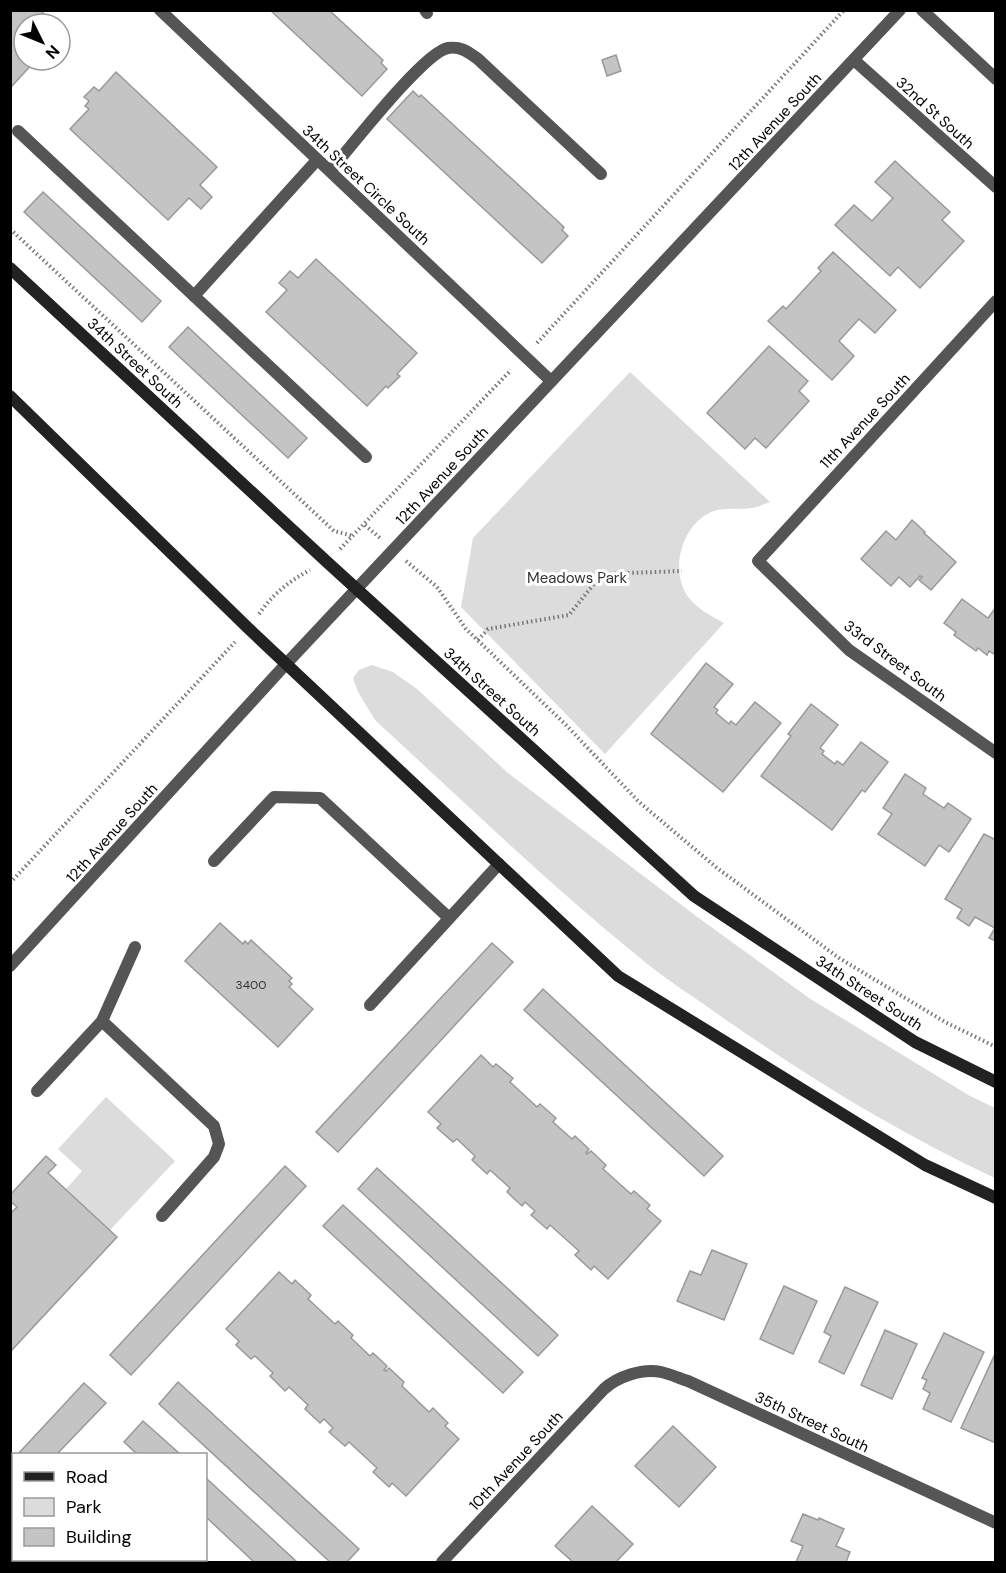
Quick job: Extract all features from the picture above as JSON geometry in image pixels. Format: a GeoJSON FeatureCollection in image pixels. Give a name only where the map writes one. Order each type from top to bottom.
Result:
{"type":"FeatureCollection","features":[{"type":"Feature","properties":{"kind":"main road","name":"34th Street South"},"geometry":{"type":"LineString","coordinates":[[10,267],[356,589],[694,896],[915,1042],[996,1082]]}},
{"type":"Feature","properties":{"kind":"main road"},"geometry":{"type":"LineString","coordinates":[[10,396],[248,628],[618,976],[925,1165],[996,1198]]}},
{"type":"Feature","properties":{"kind":"street","name":"34th Street Circle South"},"geometry":{"type":"LineString","coordinates":[[160,10],[551,381]]}},
{"type":"Feature","properties":{"kind":"street","name":"12th Avenue South"},"geometry":{"type":"LineString","coordinates":[[10,966],[286,664],[900,10]]}},
{"type":"Feature","properties":{"kind":"street"},"geometry":{"type":"LineString","coordinates":[[922,10],[996,80]]}},
{"type":"Feature","properties":{"kind":"street"},"geometry":{"type":"LineString","coordinates":[[330,171],[429,58],[437,51],[460,47],[478,59],[601,174]]}},
{"type":"Feature","properties":{"kind":"street","name":"32nd St South"},"geometry":{"type":"LineString","coordinates":[[854,60],[996,187]]}},
{"type":"Feature","properties":{"kind":"street"},"geometry":{"type":"LineString","coordinates":[[18,131],[366,457]]}},
{"type":"Feature","properties":{"kind":"street"},"geometry":{"type":"LineString","coordinates":[[194,296],[317,160]]}},
{"type":"Feature","properties":{"kind":"street","name":"11th Avenue South"},"geometry":{"type":"LineString","coordinates":[[758,561],[996,301]]}},
{"type":"Feature","properties":{"kind":"street","name":"33rd Street South"},"geometry":{"type":"LineString","coordinates":[[758,561],[849,650],[996,753]]}},
{"type":"Feature","properties":{"kind":"street"},"geometry":{"type":"LineString","coordinates":[[214,861],[274,797],[320,798],[449,918]]}},
{"type":"Feature","properties":{"kind":"street"},"geometry":{"type":"LineString","coordinates":[[370,1005],[499,864]]}},
{"type":"Feature","properties":{"kind":"street"},"geometry":{"type":"LineString","coordinates":[[37,1091],[102,1021],[135,947]]}},
{"type":"Feature","properties":{"kind":"street"},"geometry":{"type":"LineString","coordinates":[[102,1021],[214,1126],[219,1144],[214,1157],[162,1216]]}},
{"type":"Feature","properties":{"kind":"street","name":"35th Street South"},"geometry":{"type":"LineString","coordinates":[[613,1381],[649,1371],[688,1381],[996,1523]]}},
{"type":"Feature","properties":{"kind":"street","name":"10th Avenue South"},"geometry":{"type":"LineString","coordinates":[[442,1563],[613,1381]]}},
{"type":"Feature","properties":{"kind":"path"},"geometry":{"type":"LineString","coordinates":[[10,883],[248,628],[269,600],[291,581],[327,562],[365,525],[844,10]]}},
{"type":"Feature","properties":{"kind":"path"},"geometry":{"type":"LineString","coordinates":[[10,229],[334,531],[353,536]]}},
{"type":"Feature","properties":{"kind":"path"},"geometry":{"type":"LineString","coordinates":[[365,525],[437,587],[466,629],[565,724],[639,802],[717,868],[839,958],[945,1022],[996,1047]]}},
{"type":"Feature","properties":{"kind":"path"},"geometry":{"type":"LineString","coordinates":[[478,640],[488,629],[569,615],[602,574],[682,570]]}},
{"type":"Feature","properties":{"kind":"green space","name":"Meadows Park"},"geometry":{"type":"Polygon","coordinates":[[[630,372],[770,502],[752,508],[711,512],[693,526],[682,547],[679,570],[681,581],[688,597],[697,606],[724,623],[605,754],[461,607],[473,538],[630,372]]]}},
{"type":"Feature","properties":{"kind":"green space"},"geometry":{"type":"Polygon","coordinates":[[[372,665],[393,672],[417,689],[508,773],[696,916],[809,998],[970,1096],[995,1108],[995,1178],[888,1123],[819,1082],[752,1038],[645,962],[542,874],[375,720],[358,692],[353,678],[359,670],[372,665]]]}},
{"type":"Feature","properties":{"kind":"green space"},"geometry":{"type":"Polygon","coordinates":[[[106,1097],[175,1161],[110,1230],[66,1189],[82,1171],[58,1149],[106,1097]]]}},
{"type":"Feature","properties":{"kind":"building"},"geometry":{"type":"Polygon","coordinates":[[[10,10],[40,10],[42,12],[12,12],[12,72],[25,72],[10,88],[10,10]]]}},
{"type":"Feature","properties":{"kind":"building"},"geometry":{"type":"Polygon","coordinates":[[[270,10],[329,10],[383,60],[381,63],[387,69],[362,96],[270,10]]]}},
{"type":"Feature","properties":{"kind":"building"},"geometry":{"type":"Polygon","coordinates":[[[616,55],[621,71],[607,76],[602,60],[616,55]]]}},
{"type":"Feature","properties":{"kind":"building"},"geometry":{"type":"Polygon","coordinates":[[[116,72],[217,167],[200,185],[212,197],[201,209],[189,198],[168,220],[70,129],[89,109],[85,106],[89,101],[84,97],[94,87],[99,91],[116,72]]]}},
{"type":"Feature","properties":{"kind":"building"},"geometry":{"type":"Polygon","coordinates":[[[413,91],[419,97],[421,95],[564,227],[562,230],[568,236],[542,263],[387,119],[413,91]]]}},
{"type":"Feature","properties":{"kind":"building"},"geometry":{"type":"Polygon","coordinates":[[[895,161],[950,212],[942,220],[964,241],[920,288],[898,267],[890,276],[835,225],[854,205],[872,221],[893,198],[875,182],[895,161]]]}},
{"type":"Feature","properties":{"kind":"building"},"geometry":{"type":"Polygon","coordinates":[[[43,192],[161,301],[142,322],[24,212],[43,192]]]}},
{"type":"Feature","properties":{"kind":"building"},"geometry":{"type":"Polygon","coordinates":[[[833,252],[896,310],[875,333],[859,319],[839,341],[854,356],[832,380],[768,321],[783,306],[786,309],[821,271],[818,268],[833,252]]]}},
{"type":"Feature","properties":{"kind":"building"},"geometry":{"type":"Polygon","coordinates":[[[316,259],[417,353],[397,374],[400,376],[388,388],[386,386],[367,406],[266,312],[287,290],[279,283],[290,271],[298,278],[316,259]]]}},
{"type":"Feature","properties":{"kind":"building"},"geometry":{"type":"Polygon","coordinates":[[[188,327],[307,438],[288,458],[169,347],[188,327]]]}},
{"type":"Feature","properties":{"kind":"building"},"geometry":{"type":"Polygon","coordinates":[[[769,346],[808,381],[799,391],[809,401],[766,448],[755,438],[745,449],[707,413],[769,346]]]}},
{"type":"Feature","properties":{"kind":"building"},"geometry":{"type":"Polygon","coordinates":[[[912,520],[956,562],[931,590],[919,580],[922,577],[920,576],[910,587],[899,577],[891,586],[861,559],[886,531],[896,540],[912,520]]]}},
{"type":"Feature","properties":{"kind":"building"},"geometry":{"type":"Polygon","coordinates":[[[962,599],[988,618],[996,607],[996,655],[989,651],[987,655],[978,648],[976,651],[954,635],[956,632],[944,623],[962,599]]]}},
{"type":"Feature","properties":{"kind":"building"},"geometry":{"type":"Polygon","coordinates":[[[706,663],[733,684],[714,707],[718,710],[716,713],[729,724],[731,721],[736,725],[755,702],[781,723],[723,792],[651,734],[706,663]]]}},
{"type":"Feature","properties":{"kind":"building"},"geometry":{"type":"Polygon","coordinates":[[[811,704],[838,725],[820,748],[824,751],[822,754],[835,764],[837,761],[843,765],[861,742],[888,762],[865,792],[862,790],[832,830],[761,776],[791,736],[788,734],[811,704]]]}},
{"type":"Feature","properties":{"kind":"building"},"geometry":{"type":"Polygon","coordinates":[[[905,774],[926,788],[923,794],[944,808],[948,803],[971,819],[949,852],[939,845],[925,866],[878,834],[892,814],[883,808],[905,774]]]}},
{"type":"Feature","properties":{"kind":"building"},"geometry":{"type":"Polygon","coordinates":[[[984,834],[996,840],[996,941],[989,938],[995,928],[975,917],[969,926],[957,918],[962,909],[945,899],[984,834]]]}},
{"type":"Feature","properties":{"kind":"building"},"geometry":{"type":"Polygon","coordinates":[[[220,923],[243,944],[245,941],[248,944],[251,940],[292,978],[289,981],[292,984],[289,987],[313,1009],[278,1047],[185,961],[220,923]]]}},
{"type":"Feature","properties":{"kind":"building"},"geometry":{"type":"Polygon","coordinates":[[[492,943],[513,962],[338,1152],[316,1132],[492,943]]]}},
{"type":"Feature","properties":{"kind":"building"},"geometry":{"type":"Polygon","coordinates":[[[543,989],[723,1156],[704,1176],[524,1010],[543,989]]]}},
{"type":"Feature","properties":{"kind":"building"},"geometry":{"type":"Polygon","coordinates":[[[481,1055],[493,1067],[496,1064],[513,1078],[510,1082],[537,1107],[540,1104],[556,1118],[553,1122],[572,1139],[575,1136],[589,1149],[587,1154],[591,1151],[606,1165],[603,1169],[631,1194],[634,1191],[650,1205],[647,1209],[661,1221],[608,1279],[594,1266],[591,1270],[575,1255],[579,1251],[550,1225],[547,1229],[531,1215],[535,1211],[525,1202],[522,1206],[507,1192],[510,1188],[490,1170],[487,1174],[472,1160],[475,1156],[457,1139],[453,1142],[437,1128],[441,1124],[428,1112],[481,1055]]]}},
{"type":"Feature","properties":{"kind":"building"},"geometry":{"type":"Polygon","coordinates":[[[46,1156],[56,1165],[48,1173],[117,1237],[10,1352],[10,1214],[17,1207],[10,1201],[10,1195],[46,1156]]]}},
{"type":"Feature","properties":{"kind":"building"},"geometry":{"type":"Polygon","coordinates":[[[285,1166],[306,1186],[131,1375],[110,1355],[285,1166]]]}},
{"type":"Feature","properties":{"kind":"building"},"geometry":{"type":"Polygon","coordinates":[[[377,1168],[558,1335],[538,1356],[358,1189],[377,1168]]]}},
{"type":"Feature","properties":{"kind":"building"},"geometry":{"type":"Polygon","coordinates":[[[343,1205],[523,1372],[503,1393],[323,1226],[343,1205]]]}},
{"type":"Feature","properties":{"kind":"building"},"geometry":{"type":"Polygon","coordinates":[[[712,1250],[747,1264],[724,1320],[677,1301],[690,1271],[701,1275],[712,1250]]]}},
{"type":"Feature","properties":{"kind":"building"},"geometry":{"type":"Polygon","coordinates":[[[279,1272],[292,1284],[295,1280],[311,1295],[308,1299],[335,1324],[338,1321],[353,1335],[351,1338],[370,1356],[373,1353],[387,1366],[384,1370],[389,1368],[404,1382],[402,1386],[429,1412],[433,1408],[448,1423],[445,1426],[459,1439],[406,1496],[392,1483],[389,1487],[373,1472],[377,1468],[349,1442],[345,1446],[329,1432],[333,1428],[324,1419],[320,1423],[305,1409],[308,1405],[289,1387],[285,1391],[270,1376],[273,1373],[255,1356],[251,1359],[236,1345],[239,1341],[226,1329],[279,1272]]]}},
{"type":"Feature","properties":{"kind":"building"},"geometry":{"type":"Polygon","coordinates":[[[784,1286],[817,1301],[793,1354],[760,1339],[784,1286]]]}},
{"type":"Feature","properties":{"kind":"building"},"geometry":{"type":"Polygon","coordinates":[[[845,1287],[878,1302],[844,1374],[819,1362],[831,1336],[824,1332],[845,1287]]]}},
{"type":"Feature","properties":{"kind":"building"},"geometry":{"type":"Polygon","coordinates":[[[885,1330],[917,1344],[892,1399],[861,1385],[885,1330]]]}},
{"type":"Feature","properties":{"kind":"building"},"geometry":{"type":"Polygon","coordinates":[[[944,1333],[984,1352],[951,1422],[923,1409],[930,1393],[923,1389],[927,1380],[922,1378],[944,1333]]]}},
{"type":"Feature","properties":{"kind":"building"},"geometry":{"type":"Polygon","coordinates":[[[996,1356],[996,1443],[961,1428],[996,1356]]]}},
{"type":"Feature","properties":{"kind":"building"},"geometry":{"type":"Polygon","coordinates":[[[178,1382],[359,1549],[347,1562],[330,1562],[159,1404],[178,1382]]]}},
{"type":"Feature","properties":{"kind":"building"},"geometry":{"type":"Polygon","coordinates":[[[84,1383],[106,1403],[58,1453],[19,1453],[84,1383]]]}},
{"type":"Feature","properties":{"kind":"building"},"geometry":{"type":"Polygon","coordinates":[[[143,1421],[179,1453],[136,1453],[124,1442],[143,1421]]]}},
{"type":"Feature","properties":{"kind":"building"},"geometry":{"type":"Polygon","coordinates":[[[673,1426],[716,1467],[679,1507],[635,1466],[673,1426]]]}},
{"type":"Feature","properties":{"kind":"building"},"geometry":{"type":"Polygon","coordinates":[[[12,1460],[12,1504],[10,1505],[10,1462],[12,1460]]]}},
{"type":"Feature","properties":{"kind":"building"},"geometry":{"type":"Polygon","coordinates":[[[207,1479],[297,1562],[254,1562],[207,1518],[207,1479]]]}},
{"type":"Feature","properties":{"kind":"building"},"geometry":{"type":"Polygon","coordinates":[[[592,1506],[633,1544],[616,1562],[573,1562],[555,1546],[592,1506]]]}},
{"type":"Feature","properties":{"kind":"building"},"geometry":{"type":"Polygon","coordinates":[[[803,1514],[844,1529],[836,1546],[850,1552],[846,1562],[796,1562],[803,1546],[791,1541],[803,1514]]]}},
{"type":"Feature","properties":{"kind":"building"},"geometry":{"type":"Polygon","coordinates":[[[28,1561],[143,1562],[29,1562],[28,1561]]]}}]}
